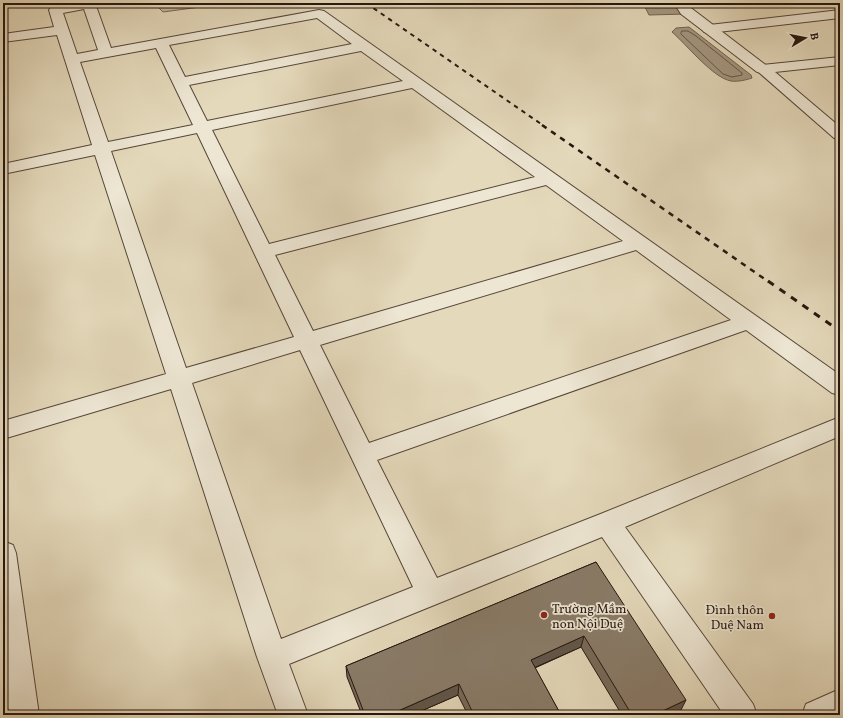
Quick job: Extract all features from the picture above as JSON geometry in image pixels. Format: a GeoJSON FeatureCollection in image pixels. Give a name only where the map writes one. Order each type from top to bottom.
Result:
{"type":"FeatureCollection","features":[{"type":"Feature","properties":{"kind":"street"},"geometry":{"type":"LineString","coordinates":[[681,3],[686,11],[762,69],[840,135]]}},
{"type":"Feature","properties":{"kind":"street"},"geometry":{"type":"LineString","coordinates":[[106,53],[89,4],[56,10],[272,657],[293,715]]}},
{"type":"Feature","properties":{"kind":"street"},"geometry":{"type":"LineString","coordinates":[[72,59],[319,14],[840,387]]}},
{"type":"Feature","properties":{"kind":"street"},"geometry":{"type":"LineString","coordinates":[[709,29],[840,14]]}},
{"type":"Feature","properties":{"kind":"street"},"geometry":{"type":"LineString","coordinates":[[3,38],[62,30]]}},
{"type":"Feature","properties":{"kind":"street"},"geometry":{"type":"LineString","coordinates":[[161,43],[430,593]]}},
{"type":"Feature","properties":{"kind":"street"},"geometry":{"type":"LineString","coordinates":[[180,82],[364,46]]}},
{"type":"Feature","properties":{"kind":"street"},"geometry":{"type":"LineString","coordinates":[[762,69],[840,61]]}},
{"type":"Feature","properties":{"kind":"street"},"geometry":{"type":"LineString","coordinates":[[3,170],[415,83]]}},
{"type":"Feature","properties":{"kind":"street"},"geometry":{"type":"LineString","coordinates":[[263,252],[549,179]]}},
{"type":"Feature","properties":{"kind":"street"},"geometry":{"type":"LineString","coordinates":[[3,430],[639,243]]}},
{"type":"Feature","properties":{"kind":"street"},"geometry":{"type":"LineString","coordinates":[[362,455],[748,322]]}},
{"type":"Feature","properties":{"kind":"street"},"geometry":{"type":"LineString","coordinates":[[272,657],[606,523],[840,426]]}},
{"type":"Feature","properties":{"kind":"street"},"geometry":{"type":"LineString","coordinates":[[606,523],[742,715]]}},
{"type":"Feature","properties":{"kind":"street"},"geometry":{"type":"LineString","coordinates":[[3,553],[24,715]]}},
{"type":"Feature","properties":{"kind":"street"},"geometry":{"type":"LineString","coordinates":[[817,715],[840,704]]}},
{"type":"Feature","properties":{"kind":"shaded area"},"geometry":{"type":"Polygon","coordinates":[[[154,3],[230,3],[163,12],[154,3]]]}},
{"type":"Feature","properties":{"kind":"water"},"geometry":{"type":"Polygon","coordinates":[[[643,3],[681,3],[687,14],[649,15],[643,3]]]}},
{"type":"Feature","properties":{"kind":"water"},"geometry":{"type":"Polygon","coordinates":[[[689,27],[751,75],[752,78],[731,81],[716,74],[672,32],[676,28],[689,27]]]}},
{"type":"Feature","properties":{"kind":"building","name":"Trường Mầm non Nội Duệ"},"geometry":{"type":"Polygon","coordinates":[[[596,562],[686,700],[654,715],[632,715],[584,636],[531,660],[561,715],[474,715],[459,684],[389,715],[365,715],[346,666],[596,562]]]}},
{"type":"Feature","properties":{"kind":"railway"},"geometry":{"type":"LineString","coordinates":[[366,3],[544,126]]}},
{"type":"Feature","properties":{"kind":"railway"},"geometry":{"type":"LineString","coordinates":[[542,125],[769,282]]}},
{"type":"Feature","properties":{"kind":"railway"},"geometry":{"type":"LineString","coordinates":[[768,281],[840,331]]}},
{"type":"Feature","properties":{"kind":"place","name":"Trường Mầm non Nội Duệ"},"geometry":{"type":"Point","coordinates":[544,615]}},
{"type":"Feature","properties":{"kind":"place","name":"Đình thôn Duệ Nam"},"geometry":{"type":"Point","coordinates":[772,616]}}]}
